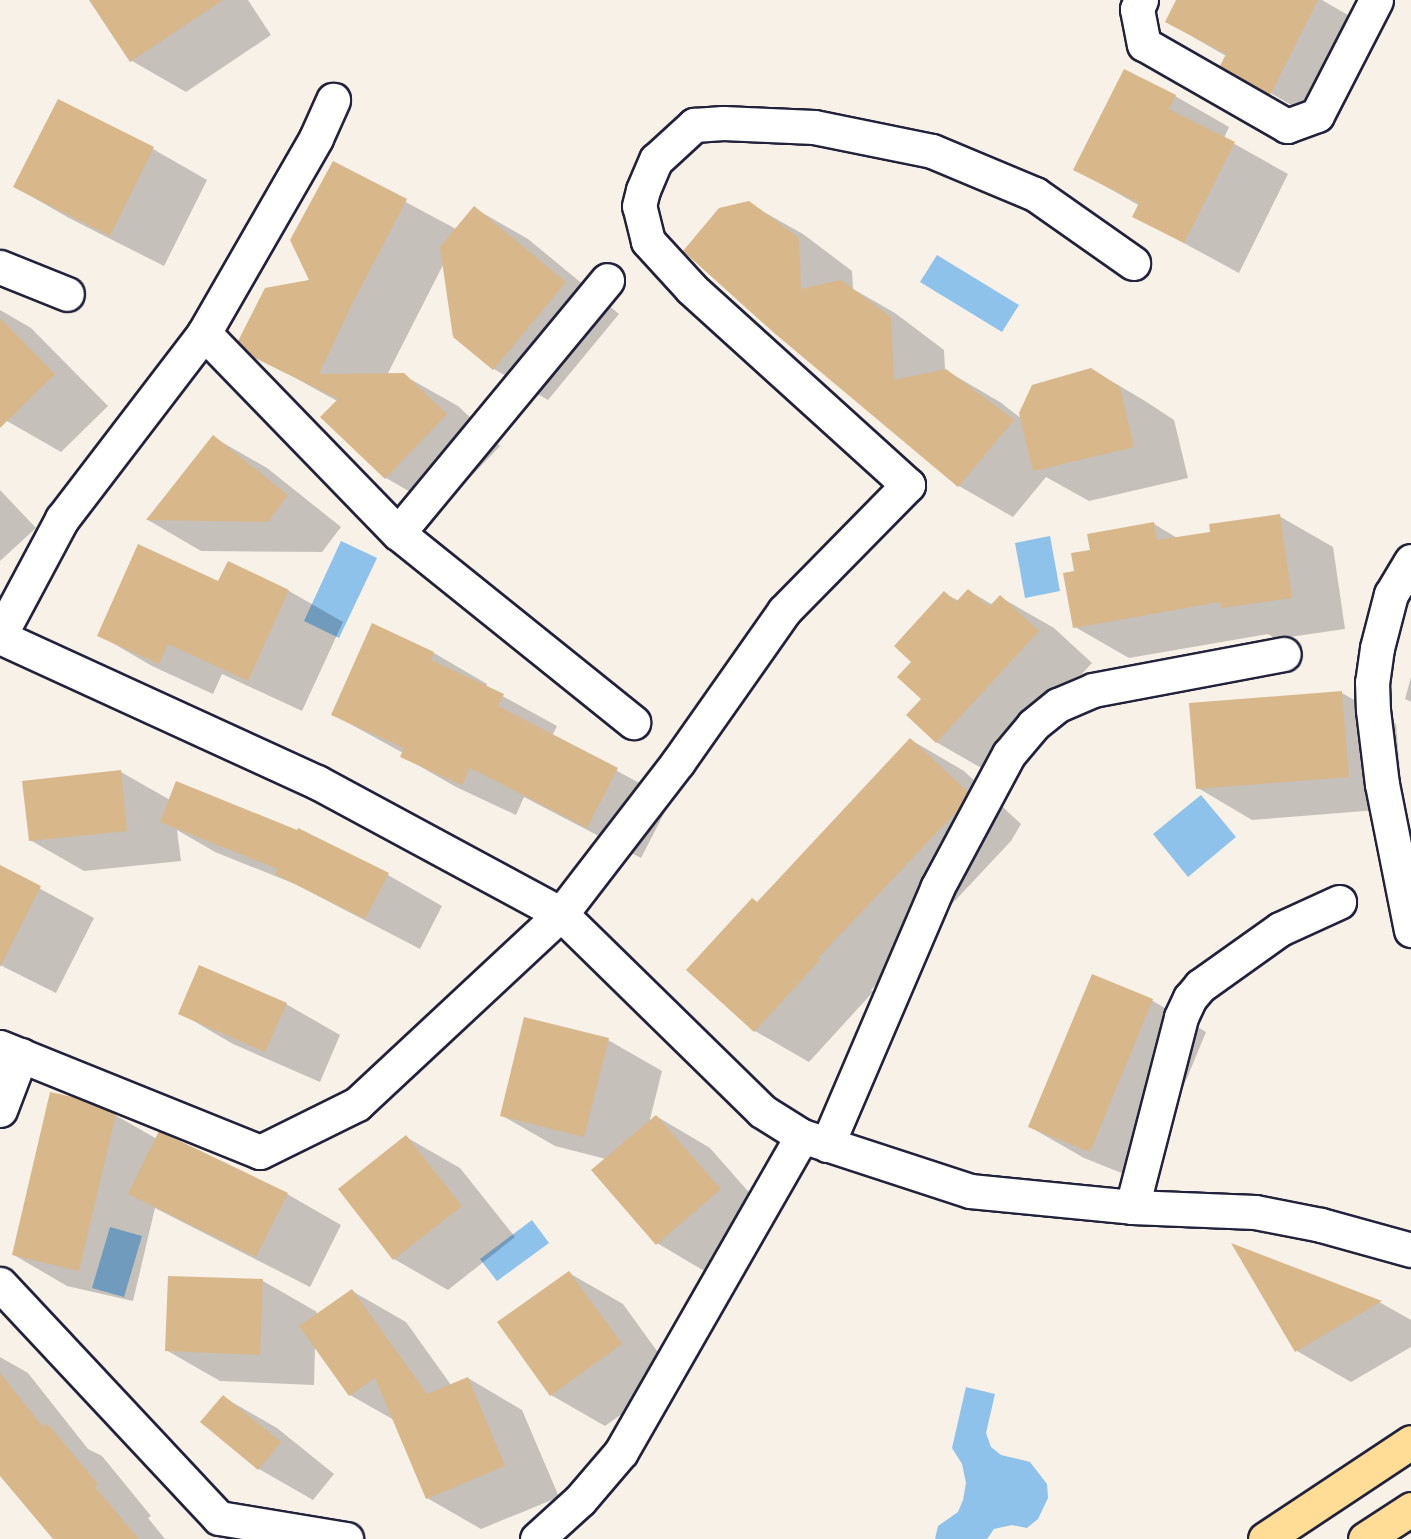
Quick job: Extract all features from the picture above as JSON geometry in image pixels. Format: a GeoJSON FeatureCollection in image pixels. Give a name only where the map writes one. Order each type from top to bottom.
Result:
{"type":"FeatureCollection","features":[{"type":"Feature","properties":{"kind":"highway"},"geometry":{"type":"LineString","coordinates":[[1264,1539],[1411,1442]]}},
{"type":"Feature","properties":{"kind":"highway"},"geometry":{"type":"LineString","coordinates":[[1365,1539],[1411,1509]]}},
{"type":"Feature","properties":{"kind":"street"},"geometry":{"type":"LineString","coordinates":[[1141,0],[1137,9],[1144,44],[1287,126],[1317,115],[1376,0]]}},
{"type":"Feature","properties":{"kind":"street"},"geometry":{"type":"LineString","coordinates":[[333,100],[316,138],[204,333],[62,519],[0,636],[317,782],[561,914],[762,1111],[814,1140],[970,1191],[1132,1207],[1254,1212],[1322,1225],[1411,1250]]}},
{"type":"Feature","properties":{"kind":"street"},"geometry":{"type":"LineString","coordinates":[[0,1110],[11,1051],[260,1152],[357,1104],[561,914],[678,762],[784,611],[908,485],[691,288],[648,241],[639,206],[656,160],[694,125],[723,123],[814,127],[932,151],[1035,194],[1133,263]]}},
{"type":"Feature","properties":{"kind":"street"},"geometry":{"type":"LineString","coordinates":[[0,267],[67,294]]}},
{"type":"Feature","properties":{"kind":"street"},"geometry":{"type":"LineString","coordinates":[[398,533],[607,280]]}},
{"type":"Feature","properties":{"kind":"street"},"geometry":{"type":"LineString","coordinates":[[204,333],[398,533],[633,722]]}},
{"type":"Feature","properties":{"kind":"street"},"geometry":{"type":"LineString","coordinates":[[1411,561],[1391,594],[1377,648],[1372,691],[1382,784],[1411,930]]}},
{"type":"Feature","properties":{"kind":"street"},"geometry":{"type":"LineString","coordinates":[[537,1539],[580,1500],[621,1452],[814,1140],[937,888],[1009,754],[1032,724],[1058,705],[1093,690],[1284,654]]}},
{"type":"Feature","properties":{"kind":"street"},"geometry":{"type":"LineString","coordinates":[[1132,1207],[1181,1017],[1190,998],[1200,986],[1280,929],[1339,902]]}},
{"type":"Feature","properties":{"kind":"street"},"geometry":{"type":"LineString","coordinates":[[0,1284],[219,1518],[346,1539]]}},
{"type":"Feature","properties":{"kind":"water"},"geometry":{"type":"Polygon","coordinates":[[[937,255],[1019,305],[1002,332],[920,282],[937,255]]]}},
{"type":"Feature","properties":{"kind":"water"},"geometry":{"type":"Polygon","coordinates":[[[1050,536],[1060,591],[1025,598],[1015,543],[1050,536]]]}},
{"type":"Feature","properties":{"kind":"water"},"geometry":{"type":"Polygon","coordinates":[[[341,541],[377,558],[339,638],[304,621],[341,541]]]}},
{"type":"Feature","properties":{"kind":"water"},"geometry":{"type":"Polygon","coordinates":[[[1201,795],[1236,837],[1188,877],[1153,834],[1201,795]]]}},
{"type":"Feature","properties":{"kind":"water"},"geometry":{"type":"Polygon","coordinates":[[[532,1220],[549,1243],[497,1281],[480,1259],[532,1220]]]}},
{"type":"Feature","properties":{"kind":"water"},"geometry":{"type":"Polygon","coordinates":[[[110,1227],[142,1236],[124,1297],[92,1288],[110,1227]]]}},
{"type":"Feature","properties":{"kind":"water"},"geometry":{"type":"Polygon","coordinates":[[[966,1387],[995,1394],[986,1433],[991,1447],[1001,1455],[1030,1462],[1047,1484],[1048,1498],[1038,1519],[1027,1528],[1012,1525],[994,1529],[987,1539],[935,1539],[938,1526],[958,1512],[963,1500],[966,1483],[962,1464],[952,1448],[966,1387]]]}},
{"type":"Feature","properties":{"kind":"building"},"geometry":{"type":"Polygon","coordinates":[[[89,0],[223,0],[130,62],[89,0]]]}},
{"type":"Feature","properties":{"kind":"building"},"geometry":{"type":"Polygon","coordinates":[[[1176,0],[1318,0],[1270,95],[1220,66],[1226,54],[1165,22],[1176,0]]]}},
{"type":"Feature","properties":{"kind":"building"},"geometry":{"type":"Polygon","coordinates":[[[1124,69],[1176,95],[1169,109],[1235,142],[1184,243],[1132,217],[1139,203],[1073,170],[1124,69]]]}},
{"type":"Feature","properties":{"kind":"building"},"geometry":{"type":"Polygon","coordinates":[[[58,99],[154,147],[110,236],[13,187],[58,99]]]}},
{"type":"Feature","properties":{"kind":"building"},"geometry":{"type":"Polygon","coordinates":[[[333,161],[407,199],[351,306],[319,374],[404,373],[447,414],[385,479],[320,417],[338,399],[253,357],[238,341],[265,288],[309,280],[290,240],[333,161]]]}},
{"type":"Feature","properties":{"kind":"building"},"geometry":{"type":"Polygon","coordinates":[[[749,201],[799,238],[801,289],[841,280],[891,317],[894,380],[946,369],[1014,420],[958,487],[773,332],[683,251],[719,208],[749,201]]]}},
{"type":"Feature","properties":{"kind":"building"},"geometry":{"type":"Polygon","coordinates":[[[474,206],[566,282],[493,370],[453,337],[440,247],[474,206]]]}},
{"type":"Feature","properties":{"kind":"building"},"geometry":{"type":"Polygon","coordinates":[[[0,318],[55,374],[0,428],[0,318]]]}},
{"type":"Feature","properties":{"kind":"building"},"geometry":{"type":"Polygon","coordinates":[[[1091,368],[1120,387],[1134,447],[1033,471],[1019,413],[1032,385],[1091,368]]]}},
{"type":"Feature","properties":{"kind":"building"},"geometry":{"type":"Polygon","coordinates":[[[213,435],[288,495],[268,522],[146,520],[213,435]]]}},
{"type":"Feature","properties":{"kind":"building"},"geometry":{"type":"Polygon","coordinates":[[[1280,514],[1292,598],[1221,608],[1220,602],[1073,628],[1063,573],[1074,571],[1071,553],[1090,550],[1087,534],[1154,522],[1157,540],[1210,532],[1209,524],[1280,514]]]}},
{"type":"Feature","properties":{"kind":"building"},"geometry":{"type":"Polygon","coordinates":[[[138,544],[218,581],[228,561],[289,590],[248,681],[168,644],[159,664],[97,636],[138,544]]]}},
{"type":"Feature","properties":{"kind":"building"},"geometry":{"type":"Polygon","coordinates":[[[968,589],[989,607],[1000,595],[1039,631],[936,743],[906,715],[921,699],[897,677],[911,662],[894,646],[944,591],[956,602],[968,589]]]}},
{"type":"Feature","properties":{"kind":"building"},"geometry":{"type":"Polygon","coordinates":[[[372,623],[434,652],[431,660],[504,694],[498,706],[618,768],[587,828],[470,768],[462,785],[400,757],[404,748],[331,715],[372,623]]]}},
{"type":"Feature","properties":{"kind":"building"},"geometry":{"type":"Polygon","coordinates":[[[1342,691],[1349,777],[1196,789],[1189,703],[1342,691]]]}},
{"type":"Feature","properties":{"kind":"building"},"geometry":{"type":"Polygon","coordinates":[[[910,738],[968,792],[957,811],[818,958],[820,960],[754,1032],[686,970],[752,898],[757,902],[910,738]]]}},
{"type":"Feature","properties":{"kind":"building"},"geometry":{"type":"Polygon","coordinates":[[[121,770],[127,831],[29,841],[22,781],[121,770]]]}},
{"type":"Feature","properties":{"kind":"building"},"geometry":{"type":"Polygon","coordinates":[[[176,781],[297,830],[298,828],[389,873],[365,919],[275,874],[278,869],[160,822],[176,781]]]}},
{"type":"Feature","properties":{"kind":"building"},"geometry":{"type":"Polygon","coordinates":[[[0,865],[41,886],[0,967],[0,865]]]}},
{"type":"Feature","properties":{"kind":"building"},"geometry":{"type":"Polygon","coordinates":[[[199,965],[287,1003],[265,1052],[178,1014],[199,965]]]}},
{"type":"Feature","properties":{"kind":"building"},"geometry":{"type":"Polygon","coordinates":[[[1092,974],[1153,999],[1090,1152],[1028,1127],[1092,974]]]}},
{"type":"Feature","properties":{"kind":"building"},"geometry":{"type":"Polygon","coordinates":[[[524,1017],[609,1038],[584,1137],[500,1116],[524,1017]]]}},
{"type":"Feature","properties":{"kind":"building"},"geometry":{"type":"Polygon","coordinates":[[[50,1092],[77,1098],[116,1114],[79,1271],[12,1255],[50,1092]]]}},
{"type":"Feature","properties":{"kind":"building"},"geometry":{"type":"Polygon","coordinates":[[[656,1115],[721,1189],[656,1245],[591,1170],[656,1115]]]}},
{"type":"Feature","properties":{"kind":"building"},"geometry":{"type":"Polygon","coordinates":[[[159,1131],[288,1193],[256,1257],[128,1194],[159,1131]]]}},
{"type":"Feature","properties":{"kind":"building"},"geometry":{"type":"Polygon","coordinates":[[[406,1135],[462,1206],[393,1260],[338,1189],[406,1135]]]}},
{"type":"Feature","properties":{"kind":"building"},"geometry":{"type":"Polygon","coordinates":[[[1231,1243],[1382,1301],[1295,1352],[1231,1243]]]}},
{"type":"Feature","properties":{"kind":"building"},"geometry":{"type":"Polygon","coordinates":[[[569,1271],[622,1344],[550,1396],[497,1322],[569,1271]]]}},
{"type":"Feature","properties":{"kind":"building"},"geometry":{"type":"Polygon","coordinates":[[[168,1276],[263,1279],[260,1355],[165,1351],[168,1276]]]}},
{"type":"Feature","properties":{"kind":"building"},"geometry":{"type":"Polygon","coordinates":[[[352,1289],[427,1394],[468,1377],[505,1466],[426,1499],[375,1378],[349,1396],[299,1326],[352,1289]]]}},
{"type":"Feature","properties":{"kind":"building"},"geometry":{"type":"Polygon","coordinates":[[[0,1373],[43,1427],[47,1423],[98,1484],[95,1487],[139,1539],[53,1539],[0,1476],[0,1373]]]}},
{"type":"Feature","properties":{"kind":"building"},"geometry":{"type":"Polygon","coordinates":[[[223,1395],[281,1442],[258,1470],[200,1422],[223,1395]]]}}]}
